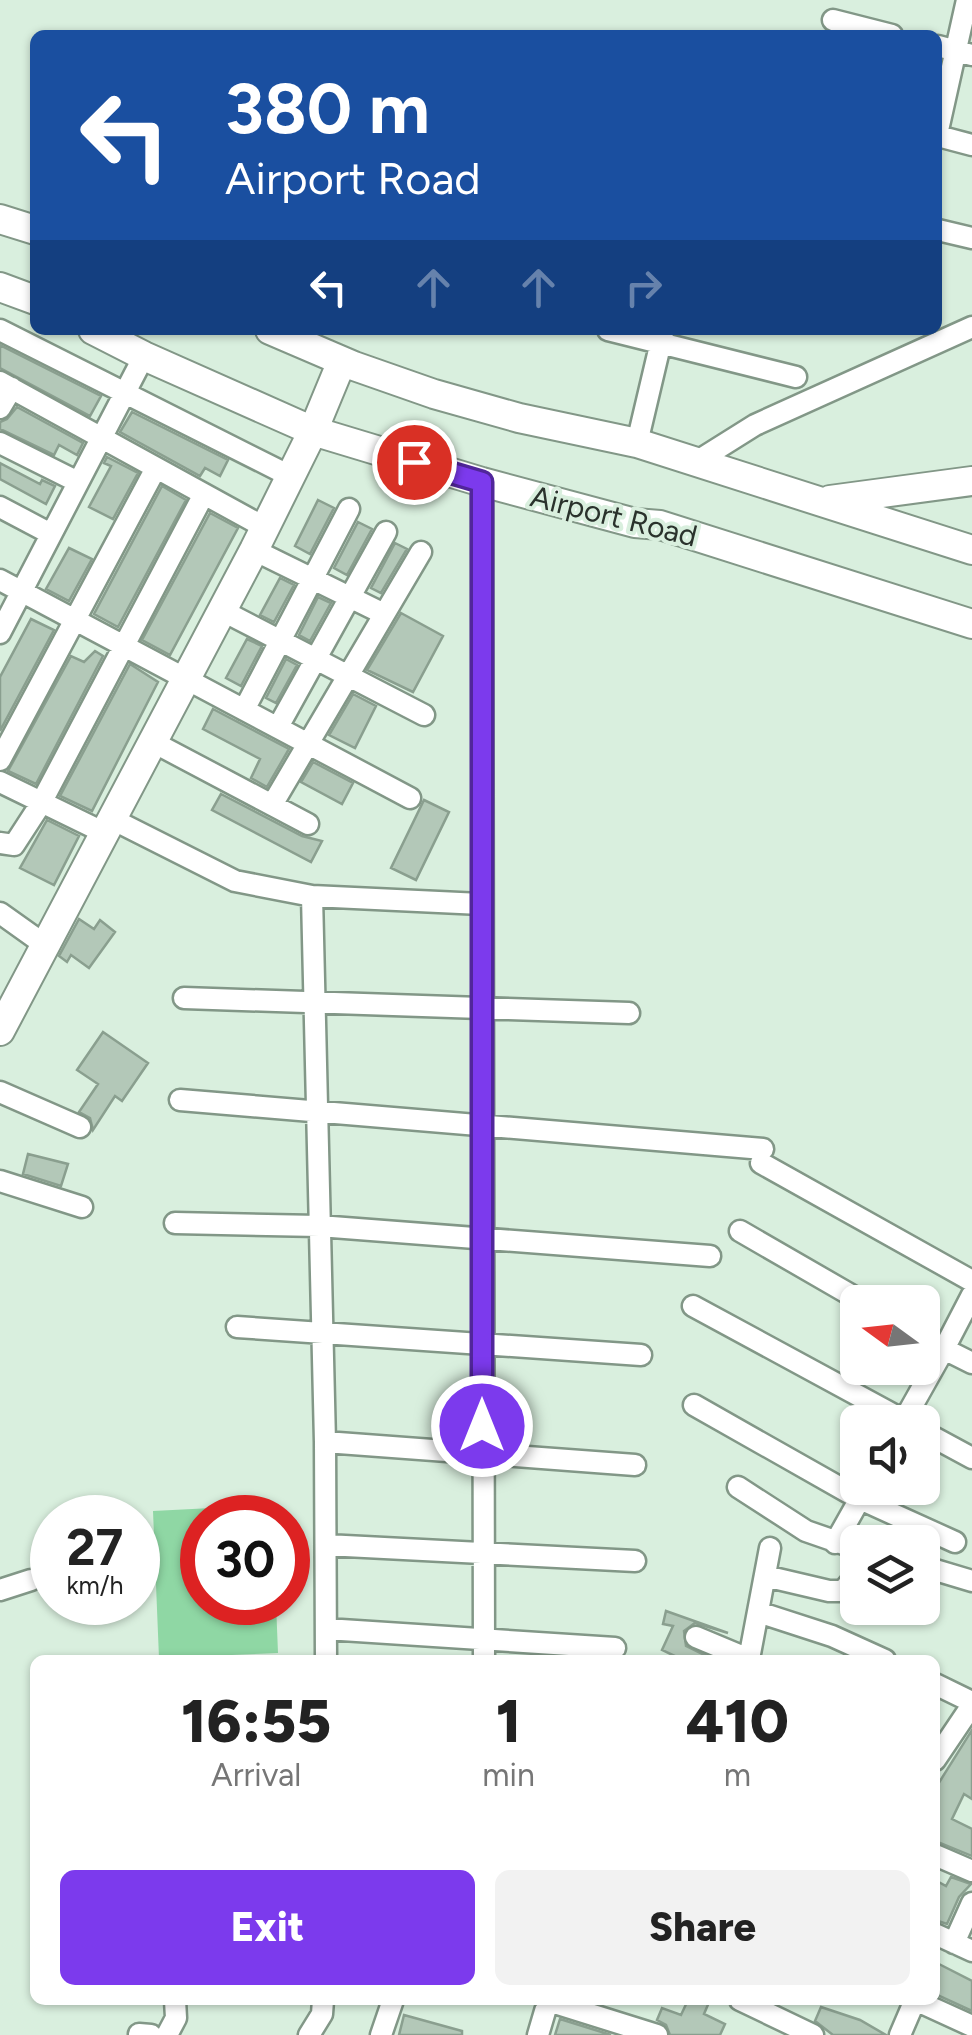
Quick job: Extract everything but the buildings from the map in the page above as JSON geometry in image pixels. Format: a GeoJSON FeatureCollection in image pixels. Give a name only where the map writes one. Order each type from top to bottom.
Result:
{"type":"FeatureCollection","features":[{"type":"Feature","properties":{"kind":"main road"},"geometry":{"type":"LineString","coordinates":[[0,218],[30,228]]}},
{"type":"Feature","properties":{"kind":"main road"},"geometry":{"type":"LineString","coordinates":[[0,287],[30,298]]}},
{"type":"Feature","properties":{"kind":"main road","name":"Airport Road"},"geometry":{"type":"LineString","coordinates":[[103,335],[313,431],[482,482],[636,523],[660,525],[972,624]]}},
{"type":"Feature","properties":{"kind":"main road"},"geometry":{"type":"LineString","coordinates":[[282,335],[342,361],[519,418],[637,443],[972,550]]}},
{"type":"Feature","properties":{"kind":"main road"},"geometry":{"type":"LineString","coordinates":[[3,1017],[110,827],[259,539],[313,431],[342,361]]}},
{"type":"Feature","properties":{"kind":"main road"},"geometry":{"type":"LineString","coordinates":[[820,501],[972,481]]}},
{"type":"Feature","properties":{"kind":"street"},"geometry":{"type":"LineString","coordinates":[[942,114],[968,0]]}},
{"type":"Feature","properties":{"kind":"street"},"geometry":{"type":"LineString","coordinates":[[833,20],[872,30]]}},
{"type":"Feature","properties":{"kind":"street"},"geometry":{"type":"LineString","coordinates":[[942,134],[972,145]]}},
{"type":"Feature","properties":{"kind":"street"},"geometry":{"type":"LineString","coordinates":[[942,231],[972,238]]}},
{"type":"Feature","properties":{"kind":"street"},"geometry":{"type":"LineString","coordinates":[[696,462],[755,425],[972,328]]}},
{"type":"Feature","properties":{"kind":"street"},"geometry":{"type":"LineString","coordinates":[[0,330],[290,476]]}},
{"type":"Feature","properties":{"kind":"street"},"geometry":{"type":"LineString","coordinates":[[637,443],[663,337],[796,376]]}},
{"type":"Feature","properties":{"kind":"street"},"geometry":{"type":"LineString","coordinates":[[0,633],[144,356]]}},
{"type":"Feature","properties":{"kind":"street"},"geometry":{"type":"LineString","coordinates":[[0,408],[6,385],[204,494],[312,578],[384,614]]}},
{"type":"Feature","properties":{"kind":"street"},"geometry":{"type":"LineString","coordinates":[[0,443],[78,482]]}},
{"type":"Feature","properties":{"kind":"street"},"geometry":{"type":"LineString","coordinates":[[0,760],[156,468]]}},
{"type":"Feature","properties":{"kind":"street"},"geometry":{"type":"LineString","coordinates":[[482,482],[480,1124],[484,1650]]}},
{"type":"Feature","properties":{"kind":"street"},"geometry":{"type":"LineString","coordinates":[[0,842],[14,845],[20,840],[204,494]]}},
{"type":"Feature","properties":{"kind":"street"},"geometry":{"type":"LineString","coordinates":[[0,508],[51,534]]}},
{"type":"Feature","properties":{"kind":"street"},"geometry":{"type":"LineString","coordinates":[[244,710],[349,508]]}},
{"type":"Feature","properties":{"kind":"street"},"geometry":{"type":"LineString","coordinates":[[278,727],[386,532]]}},
{"type":"Feature","properties":{"kind":"street"},"geometry":{"type":"LineString","coordinates":[[272,805],[421,552]]}},
{"type":"Feature","properties":{"kind":"street"},"geometry":{"type":"LineString","coordinates":[[0,580],[410,798]]}},
{"type":"Feature","properties":{"kind":"street"},"geometry":{"type":"LineString","coordinates":[[222,610],[424,715]]}},
{"type":"Feature","properties":{"kind":"street"},"geometry":{"type":"LineString","coordinates":[[153,742],[308,824]]}},
{"type":"Feature","properties":{"kind":"street"},"geometry":{"type":"LineString","coordinates":[[0,782],[40,805],[110,827],[235,881],[312,896],[480,904]]}},
{"type":"Feature","properties":{"kind":"street"},"geometry":{"type":"LineString","coordinates":[[312,896],[326,1655]]}},
{"type":"Feature","properties":{"kind":"street"},"geometry":{"type":"LineString","coordinates":[[0,912],[45,944]]}},
{"type":"Feature","properties":{"kind":"street"},"geometry":{"type":"LineString","coordinates":[[184,998],[629,1013]]}},
{"type":"Feature","properties":{"kind":"street"},"geometry":{"type":"LineString","coordinates":[[0,1092],[80,1127]]}},
{"type":"Feature","properties":{"kind":"street"},"geometry":{"type":"LineString","coordinates":[[180,1100],[315,1114],[480,1124],[762,1156],[972,1281]]}},
{"type":"Feature","properties":{"kind":"street"},"geometry":{"type":"LineString","coordinates":[[0,1181],[82,1207]]}},
{"type":"Feature","properties":{"kind":"street"},"geometry":{"type":"LineString","coordinates":[[175,1223],[320,1226],[710,1256]]}},
{"type":"Feature","properties":{"kind":"street"},"geometry":{"type":"LineString","coordinates":[[740,1232],[840,1289]]}},
{"type":"Feature","properties":{"kind":"street"},"geometry":{"type":"LineString","coordinates":[[918,1405],[972,1295]]}},
{"type":"Feature","properties":{"kind":"street"},"geometry":{"type":"LineString","coordinates":[[692,1306],[874,1405]]}},
{"type":"Feature","properties":{"kind":"street"},"geometry":{"type":"LineString","coordinates":[[237,1326],[641,1355]]}},
{"type":"Feature","properties":{"kind":"street"},"geometry":{"type":"LineString","coordinates":[[940,1347],[972,1363]]}},
{"type":"Feature","properties":{"kind":"street"},"geometry":{"type":"LineString","coordinates":[[694,1405],[840,1481]]}},
{"type":"Feature","properties":{"kind":"street"},"geometry":{"type":"LineString","coordinates":[[940,1441],[972,1458]]}},
{"type":"Feature","properties":{"kind":"street"},"geometry":{"type":"LineString","coordinates":[[325,1442],[635,1465]]}},
{"type":"Feature","properties":{"kind":"street"},"geometry":{"type":"LineString","coordinates":[[738,1487],[806,1531],[840,1544]]}},
{"type":"Feature","properties":{"kind":"street"},"geometry":{"type":"LineString","coordinates":[[834,1543],[856,1505]]}},
{"type":"Feature","properties":{"kind":"street"},"geometry":{"type":"LineString","coordinates":[[886,1505],[955,1542]]}},
{"type":"Feature","properties":{"kind":"street"},"geometry":{"type":"LineString","coordinates":[[326,1545],[635,1561]]}},
{"type":"Feature","properties":{"kind":"street"},"geometry":{"type":"LineString","coordinates":[[751,1655],[770,1548]]}},
{"type":"Feature","properties":{"kind":"street"},"geometry":{"type":"LineString","coordinates":[[940,1571],[972,1581]]}},
{"type":"Feature","properties":{"kind":"street"},"geometry":{"type":"LineString","coordinates":[[765,1576],[840,1591]]}},
{"type":"Feature","properties":{"kind":"street"},"geometry":{"type":"LineString","coordinates":[[0,1590],[30,1580]]}},
{"type":"Feature","properties":{"kind":"street"},"geometry":{"type":"LineString","coordinates":[[758,1612],[832,1636],[874,1655]]}},
{"type":"Feature","properties":{"kind":"street"},"geometry":{"type":"LineString","coordinates":[[326,1630],[484,1650],[615,1648]]}},
{"type":"Feature","properties":{"kind":"street"},"geometry":{"type":"LineString","coordinates":[[696,1637],[738,1655]]}},
{"type":"Feature","properties":{"kind":"street"},"geometry":{"type":"LineString","coordinates":[[940,1687],[972,1703],[940,1746]]}},
{"type":"Feature","properties":{"kind":"street"},"geometry":{"type":"LineString","coordinates":[[940,1857],[972,1871]]}},
{"type":"Feature","properties":{"kind":"street"},"geometry":{"type":"LineString","coordinates":[[954,1943],[972,1903]]}},
{"type":"Feature","properties":{"kind":"street"},"geometry":{"type":"LineString","coordinates":[[167,2035],[176,2018],[175,2005]]}},
{"type":"Feature","properties":{"kind":"street"},"geometry":{"type":"LineString","coordinates":[[309,2035],[322,2014],[322,2005]]}},
{"type":"Feature","properties":{"kind":"street"},"geometry":{"type":"LineString","coordinates":[[381,2035],[391,2005]]}},
{"type":"Feature","properties":{"kind":"street"},"geometry":{"type":"LineString","coordinates":[[538,2035],[545,2005]]}},
{"type":"Feature","properties":{"kind":"street"},"geometry":{"type":"LineString","coordinates":[[562,2005],[657,2035]]}},
{"type":"Feature","properties":{"kind":"street"},"geometry":{"type":"LineString","coordinates":[[750,2005],[813,2035]]}},
{"type":"Feature","properties":{"kind":"street"},"geometry":{"type":"LineString","coordinates":[[900,2035],[913,2005]]}},
{"type":"Feature","properties":{"kind":"street"},"geometry":{"type":"LineString","coordinates":[[926,2005],[972,2026]]}},
{"type":"Feature","properties":{"kind":"street"},"geometry":{"type":"LineString","coordinates":[[139,2034],[150,2035]]}},
{"type":"Feature","properties":{"kind":"shaded area"},"geometry":{"type":"Polygon","coordinates":[[[180,1510],[180,1625],[277,1625],[278,1653],[159,1655],[160,1511],[180,1510]]]}},
{"type":"Feature","properties":{"kind":"route"},"geometry":{"type":"LineString","coordinates":[[414,462],[482,482],[482,1426]]}}]}
